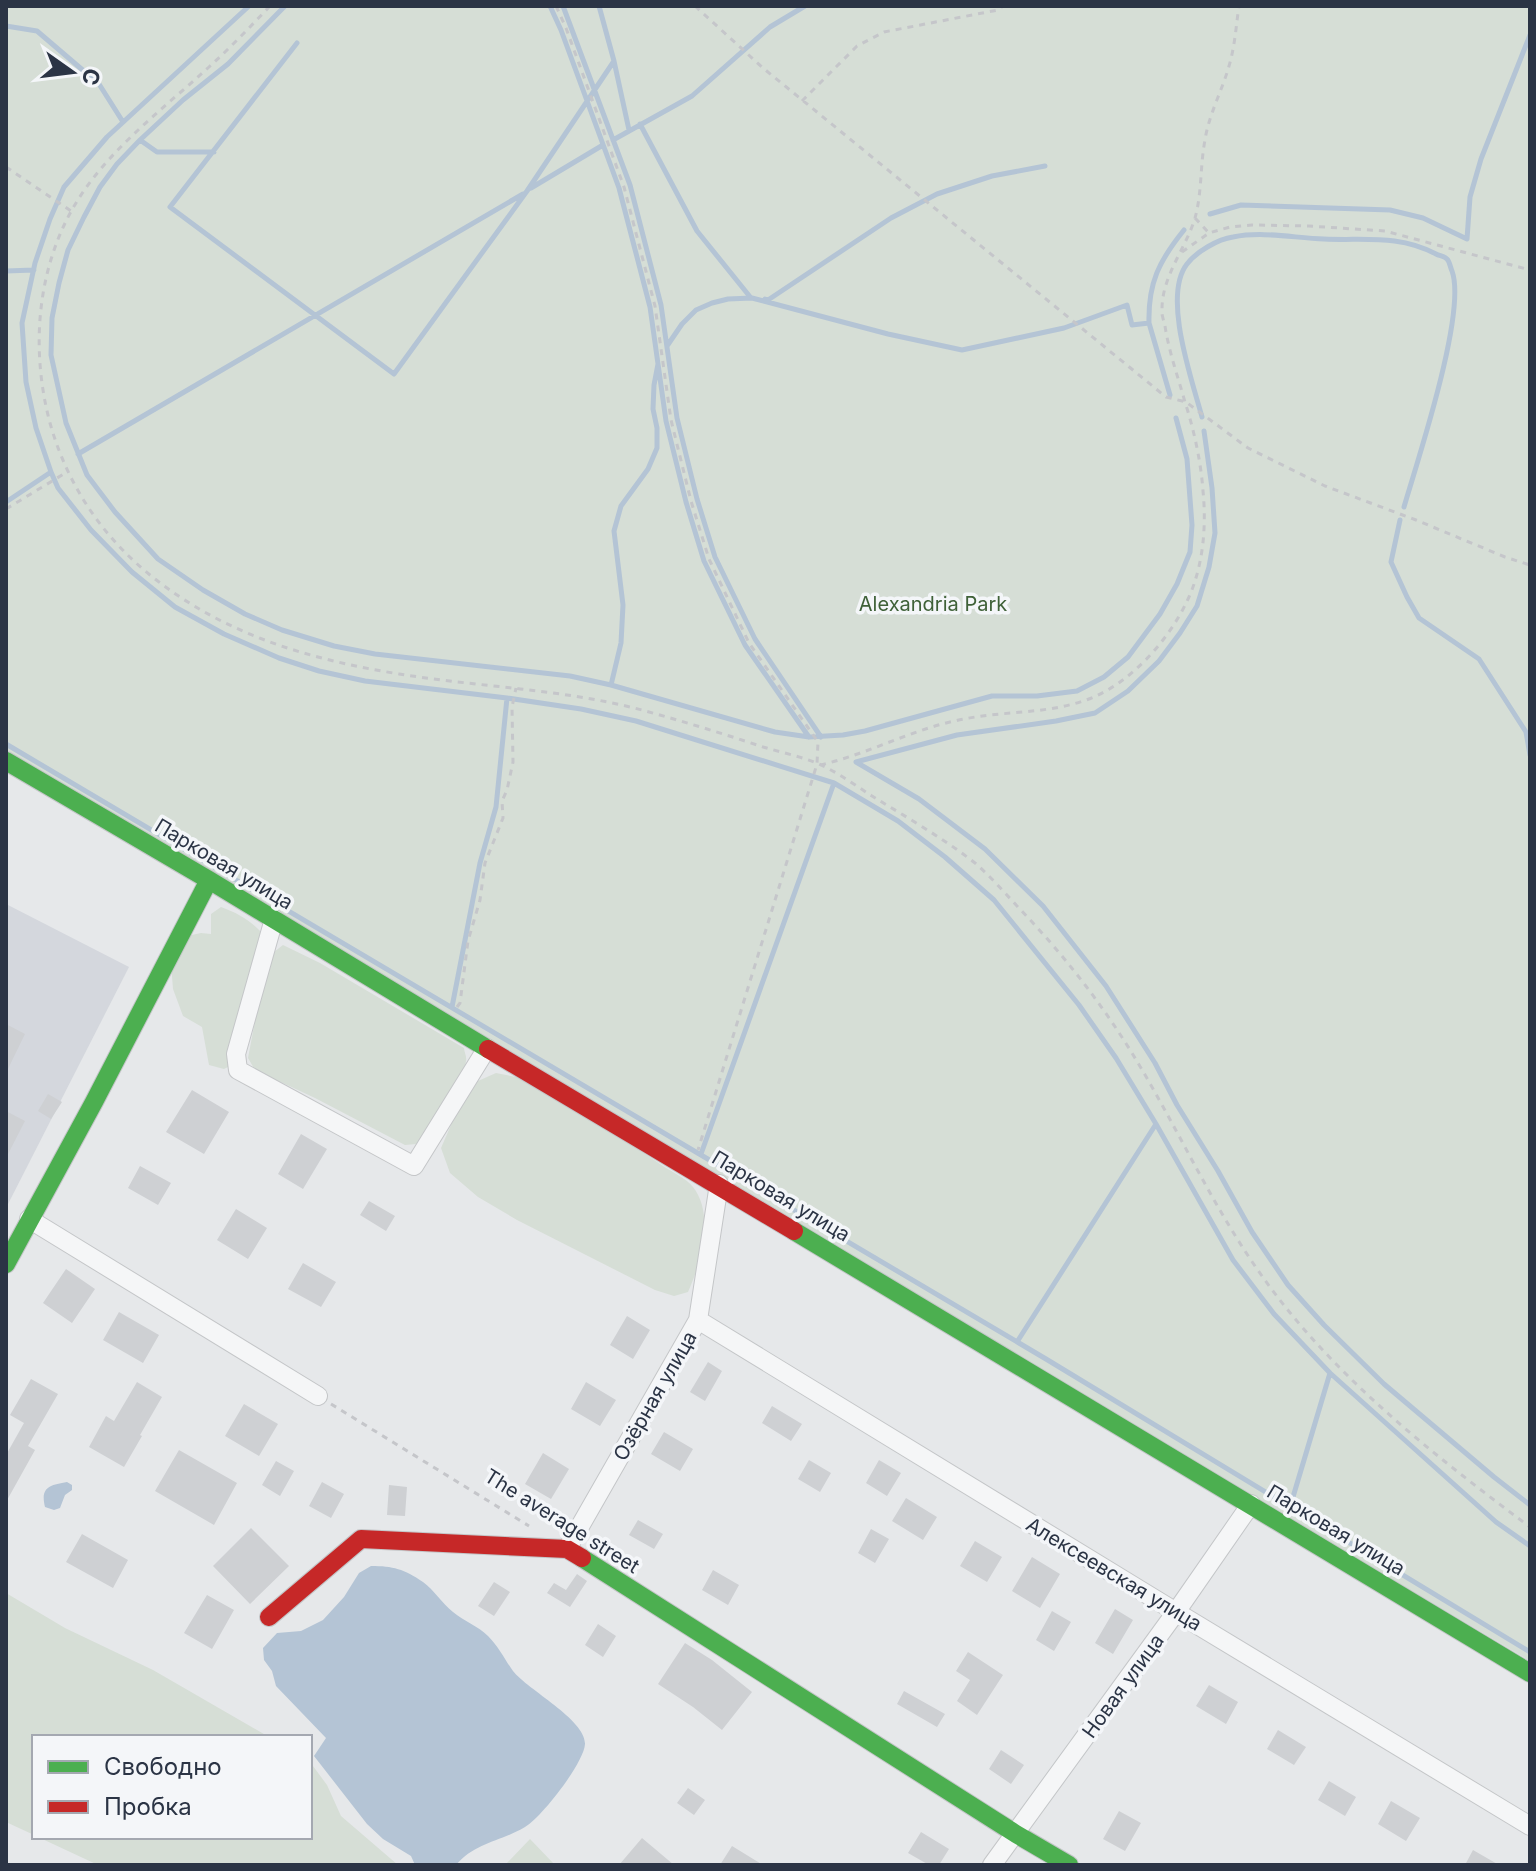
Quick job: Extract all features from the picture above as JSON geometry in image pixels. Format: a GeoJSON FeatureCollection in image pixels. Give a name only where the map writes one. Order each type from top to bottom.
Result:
{"type":"FeatureCollection","features":[{"type":"Feature","properties":{"kind":"street","name":"Парковая улица"},"geometry":{"type":"LineString","coordinates":[[6,761],[719,1184],[1530,1673]]}},
{"type":"Feature","properties":{"kind":"street"},"geometry":{"type":"LineString","coordinates":[[6,1264],[209,880]]}},
{"type":"Feature","properties":{"kind":"street"},"geometry":{"type":"LineString","coordinates":[[274,919],[236,1054],[238,1070],[414,1166],[487,1048]]}},
{"type":"Feature","properties":{"kind":"street","name":"Озёрная улица"},"geometry":{"type":"LineString","coordinates":[[567,1549],[698,1320],[719,1184]]}},
{"type":"Feature","properties":{"kind":"street"},"geometry":{"type":"LineString","coordinates":[[29,1219],[318,1396]]}},
{"type":"Feature","properties":{"kind":"street","name":"Алексеевская улица"},"geometry":{"type":"LineString","coordinates":[[698,1320],[1530,1826]]}},
{"type":"Feature","properties":{"kind":"street","name":"Новая улица"},"geometry":{"type":"LineString","coordinates":[[992,1865],[1251,1504]]}},
{"type":"Feature","properties":{"kind":"street"},"geometry":{"type":"LineString","coordinates":[[269,1617],[361,1539],[567,1549]]}},
{"type":"Feature","properties":{"kind":"street","name":"The average street"},"geometry":{"type":"LineString","coordinates":[[567,1549],[1069,1865]]}},
{"type":"Feature","properties":{"kind":"path"},"geometry":{"type":"LineString","coordinates":[[270,6],[104,166],[71,211],[53,257],[42,296],[38,366],[43,397],[59,454],[80,496],[97,520],[137,564],[166,587],[221,621],[278,646],[319,658],[400,674],[591,699],[637,709],[818,764],[974,863],[1074,969],[1137,1062],[1228,1226],[1264,1279],[1312,1340],[1372,1399],[1468,1481],[1530,1527]]}},
{"type":"Feature","properties":{"kind":"path"},"geometry":{"type":"LineString","coordinates":[[556,6],[624,187],[655,306],[671,420],[709,559],[749,643],[818,742],[818,764],[698,1150]]}},
{"type":"Feature","properties":{"kind":"path"},"geometry":{"type":"LineString","coordinates":[[695,6],[802,101],[1166,397],[1186,402],[1248,448],[1325,486],[1530,565]]}},
{"type":"Feature","properties":{"kind":"path"},"geometry":{"type":"LineString","coordinates":[[802,101],[857,46],[884,32],[998,10],[1003,6]]}},
{"type":"Feature","properties":{"kind":"path"},"geometry":{"type":"LineString","coordinates":[[818,764],[840,760],[964,719],[1052,709],[1086,701],[1134,672],[1153,653],[1183,609],[1195,583],[1201,555],[1203,491],[1186,402],[1176,375],[1161,309],[1168,279],[1195,218],[1204,141],[1230,64],[1239,6]]}},
{"type":"Feature","properties":{"kind":"path"},"geometry":{"type":"LineString","coordinates":[[6,167],[71,211]]}},
{"type":"Feature","properties":{"kind":"path"},"geometry":{"type":"LineString","coordinates":[[1195,218],[1209,233]]}},
{"type":"Feature","properties":{"kind":"path"},"geometry":{"type":"LineString","coordinates":[[1181,253],[1209,233],[1230,227],[1322,227],[1385,231],[1530,270]]}},
{"type":"Feature","properties":{"kind":"path"},"geometry":{"type":"LineString","coordinates":[[6,509],[67,472]]}},
{"type":"Feature","properties":{"kind":"path"},"geometry":{"type":"LineString","coordinates":[[460,1003],[468,941],[480,900],[485,863],[503,818],[502,801],[513,762],[512,720],[516,688]]}},
{"type":"Feature","properties":{"kind":"path","name":"The average street"},"geometry":{"type":"LineString","coordinates":[[318,1396],[528,1525]]}},
{"type":"Feature","properties":{"kind":"shaded area"},"geometry":{"type":"Polygon","coordinates":[[[6,904],[129,967],[6,1208],[6,904]]]}},
{"type":"Feature","properties":{"kind":"green space","name":"Alexandria Park"},"geometry":{"type":"Polygon","coordinates":[[[6,6],[1530,6],[1530,1661],[6,754],[6,6]]]}},
{"type":"Feature","properties":{"kind":"green space"},"geometry":{"type":"Polygon","coordinates":[[[221,907],[244,918],[263,934],[230,1066],[224,1069],[209,1065],[202,1027],[183,1016],[173,989],[171,964],[187,936],[211,934],[211,914],[221,907]]]}},
{"type":"Feature","properties":{"kind":"green space"},"geometry":{"type":"Polygon","coordinates":[[[283,945],[320,963],[464,1048],[466,1061],[459,1079],[416,1144],[405,1145],[255,1070],[248,1058],[256,1016],[274,952],[283,945]]]}},
{"type":"Feature","properties":{"kind":"green space"},"geometry":{"type":"Polygon","coordinates":[[[496,1073],[516,1077],[572,1109],[693,1187],[700,1198],[705,1225],[701,1253],[688,1292],[674,1296],[655,1290],[517,1220],[478,1197],[450,1173],[441,1148],[454,1118],[478,1081],[496,1073]]]}},
{"type":"Feature","properties":{"kind":"green space"},"geometry":{"type":"Polygon","coordinates":[[[6,1593],[65,1628],[153,1670],[266,1735],[32,1735],[32,1834],[6,1822],[6,1593]]]}},
{"type":"Feature","properties":{"kind":"green space"},"geometry":{"type":"Polygon","coordinates":[[[312,1765],[327,1785],[341,1816],[398,1865],[98,1865],[42,1839],[312,1839],[312,1765]]]}},
{"type":"Feature","properties":{"kind":"green space"},"geometry":{"type":"Polygon","coordinates":[[[530,1839],[555,1865],[505,1865],[530,1839]]]}},
{"type":"Feature","properties":{"kind":"water"},"geometry":{"type":"Polygon","coordinates":[[[67,1482],[72,1485],[72,1490],[65,1495],[60,1508],[45,1507],[45,1491],[67,1482]]]}},
{"type":"Feature","properties":{"kind":"water"},"geometry":{"type":"Polygon","coordinates":[[[371,1566],[398,1569],[423,1582],[453,1612],[488,1636],[520,1679],[567,1715],[583,1735],[583,1753],[561,1789],[541,1813],[516,1832],[472,1851],[456,1865],[415,1865],[411,1856],[383,1839],[367,1824],[314,1756],[326,1738],[276,1686],[272,1671],[264,1660],[263,1648],[277,1633],[301,1631],[323,1620],[344,1597],[359,1573],[371,1566]]]}},
{"type":"Feature","properties":{"kind":"building"},"geometry":{"type":"Polygon","coordinates":[[[6,1024],[25,1034],[6,1073],[6,1024]]]}},
{"type":"Feature","properties":{"kind":"building"},"geometry":{"type":"Polygon","coordinates":[[[192,1090],[229,1112],[204,1154],[166,1132],[192,1090]]]}},
{"type":"Feature","properties":{"kind":"building"},"geometry":{"type":"Polygon","coordinates":[[[48,1094],[62,1102],[51,1119],[38,1111],[48,1094]]]}},
{"type":"Feature","properties":{"kind":"building"},"geometry":{"type":"Polygon","coordinates":[[[6,1111],[25,1121],[6,1158],[6,1111]]]}},
{"type":"Feature","properties":{"kind":"building"},"geometry":{"type":"Polygon","coordinates":[[[301,1134],[327,1149],[303,1189],[278,1174],[301,1134]]]}},
{"type":"Feature","properties":{"kind":"building"},"geometry":{"type":"Polygon","coordinates":[[[140,1166],[171,1183],[158,1205],[128,1188],[140,1166]]]}},
{"type":"Feature","properties":{"kind":"building"},"geometry":{"type":"Polygon","coordinates":[[[369,1201],[395,1216],[386,1231],[360,1215],[369,1201]]]}},
{"type":"Feature","properties":{"kind":"building"},"geometry":{"type":"Polygon","coordinates":[[[236,1209],[267,1228],[248,1259],[217,1240],[236,1209]]]}},
{"type":"Feature","properties":{"kind":"building"},"geometry":{"type":"Polygon","coordinates":[[[303,1263],[336,1282],[321,1307],[288,1289],[303,1263]]]}},
{"type":"Feature","properties":{"kind":"building"},"geometry":{"type":"Polygon","coordinates":[[[66,1269],[95,1289],[72,1323],[43,1303],[66,1269]]]}},
{"type":"Feature","properties":{"kind":"building"},"geometry":{"type":"Polygon","coordinates":[[[119,1312],[159,1335],[143,1363],[103,1340],[119,1312]]]}},
{"type":"Feature","properties":{"kind":"building"},"geometry":{"type":"Polygon","coordinates":[[[627,1316],[650,1330],[633,1359],[610,1345],[627,1316]]]}},
{"type":"Feature","properties":{"kind":"building"},"geometry":{"type":"Polygon","coordinates":[[[708,1362],[722,1371],[705,1401],[690,1392],[708,1362]]]}},
{"type":"Feature","properties":{"kind":"building"},"geometry":{"type":"Polygon","coordinates":[[[31,1379],[58,1394],[28,1446],[35,1450],[6,1502],[6,1455],[24,1423],[10,1415],[31,1379]]]}},
{"type":"Feature","properties":{"kind":"building"},"geometry":{"type":"Polygon","coordinates":[[[137,1382],[162,1397],[124,1467],[89,1447],[106,1416],[114,1421],[137,1382]]]}},
{"type":"Feature","properties":{"kind":"building"},"geometry":{"type":"Polygon","coordinates":[[[586,1382],[616,1400],[600,1426],[571,1409],[586,1382]]]}},
{"type":"Feature","properties":{"kind":"building"},"geometry":{"type":"Polygon","coordinates":[[[244,1404],[278,1424],[259,1456],[225,1436],[244,1404]]]}},
{"type":"Feature","properties":{"kind":"building"},"geometry":{"type":"Polygon","coordinates":[[[772,1406],[802,1424],[791,1441],[762,1423],[772,1406]]]}},
{"type":"Feature","properties":{"kind":"building"},"geometry":{"type":"Polygon","coordinates":[[[664,1432],[693,1449],[680,1471],[651,1454],[664,1432]]]}},
{"type":"Feature","properties":{"kind":"building"},"geometry":{"type":"Polygon","coordinates":[[[179,1450],[237,1483],[214,1525],[155,1491],[179,1450]]]}},
{"type":"Feature","properties":{"kind":"building"},"geometry":{"type":"Polygon","coordinates":[[[543,1453],[569,1469],[551,1499],[525,1484],[543,1453]]]}},
{"type":"Feature","properties":{"kind":"building"},"geometry":{"type":"Polygon","coordinates":[[[809,1460],[831,1473],[820,1492],[798,1479],[809,1460]]]}},
{"type":"Feature","properties":{"kind":"building"},"geometry":{"type":"Polygon","coordinates":[[[879,1460],[901,1473],[887,1496],[866,1483],[879,1460]]]}},
{"type":"Feature","properties":{"kind":"building"},"geometry":{"type":"Polygon","coordinates":[[[276,1461],[294,1471],[280,1496],[262,1485],[276,1461]]]}},
{"type":"Feature","properties":{"kind":"building"},"geometry":{"type":"Polygon","coordinates":[[[322,1482],[344,1494],[331,1518],[309,1506],[322,1482]]]}},
{"type":"Feature","properties":{"kind":"building"},"geometry":{"type":"Polygon","coordinates":[[[389,1485],[407,1487],[405,1516],[387,1515],[389,1485]]]}},
{"type":"Feature","properties":{"kind":"building"},"geometry":{"type":"Polygon","coordinates":[[[906,1498],[937,1517],[923,1540],[892,1521],[906,1498]]]}},
{"type":"Feature","properties":{"kind":"building"},"geometry":{"type":"Polygon","coordinates":[[[638,1520],[663,1534],[654,1549],[629,1535],[638,1520]]]}},
{"type":"Feature","properties":{"kind":"building"},"geometry":{"type":"Polygon","coordinates":[[[251,1528],[289,1566],[250,1604],[213,1566],[251,1528]]]}},
{"type":"Feature","properties":{"kind":"building"},"geometry":{"type":"Polygon","coordinates":[[[871,1529],[889,1539],[875,1563],[858,1553],[871,1529]]]}},
{"type":"Feature","properties":{"kind":"building"},"geometry":{"type":"Polygon","coordinates":[[[82,1534],[128,1560],[113,1588],[66,1562],[82,1534]]]}},
{"type":"Feature","properties":{"kind":"building"},"geometry":{"type":"Polygon","coordinates":[[[975,1541],[1002,1557],[987,1582],[960,1566],[975,1541]]]}},
{"type":"Feature","properties":{"kind":"building"},"geometry":{"type":"Polygon","coordinates":[[[1032,1557],[1060,1574],[1040,1608],[1012,1591],[1032,1557]]]}},
{"type":"Feature","properties":{"kind":"building"},"geometry":{"type":"Polygon","coordinates":[[[713,1570],[739,1585],[728,1605],[702,1590],[713,1570]]]}},
{"type":"Feature","properties":{"kind":"building"},"geometry":{"type":"Polygon","coordinates":[[[577,1574],[587,1581],[570,1607],[547,1593],[554,1583],[566,1590],[577,1574]]]}},
{"type":"Feature","properties":{"kind":"building"},"geometry":{"type":"Polygon","coordinates":[[[494,1582],[510,1592],[494,1616],[478,1606],[494,1582]]]}},
{"type":"Feature","properties":{"kind":"building"},"geometry":{"type":"Polygon","coordinates":[[[207,1595],[234,1610],[212,1649],[184,1633],[207,1595]]]}},
{"type":"Feature","properties":{"kind":"building"},"geometry":{"type":"Polygon","coordinates":[[[1115,1609],[1133,1620],[1113,1654],[1095,1643],[1115,1609]]]}},
{"type":"Feature","properties":{"kind":"building"},"geometry":{"type":"Polygon","coordinates":[[[1052,1611],[1071,1622],[1054,1651],[1036,1640],[1052,1611]]]}},
{"type":"Feature","properties":{"kind":"building"},"geometry":{"type":"Polygon","coordinates":[[[598,1624],[616,1636],[603,1657],[585,1645],[598,1624]]]}},
{"type":"Feature","properties":{"kind":"building"},"geometry":{"type":"Polygon","coordinates":[[[685,1643],[752,1692],[722,1730],[658,1684],[685,1643]]]}},
{"type":"Feature","properties":{"kind":"building"},"geometry":{"type":"Polygon","coordinates":[[[968,1652],[1003,1675],[977,1715],[957,1701],[970,1680],[956,1671],[968,1652]]]}},
{"type":"Feature","properties":{"kind":"building"},"geometry":{"type":"Polygon","coordinates":[[[1209,1685],[1238,1702],[1226,1724],[1196,1706],[1209,1685]]]}},
{"type":"Feature","properties":{"kind":"building"},"geometry":{"type":"Polygon","coordinates":[[[904,1691],[945,1714],[937,1727],[897,1704],[904,1691]]]}},
{"type":"Feature","properties":{"kind":"building"},"geometry":{"type":"Polygon","coordinates":[[[1278,1730],[1306,1747],[1294,1765],[1267,1749],[1278,1730]]]}},
{"type":"Feature","properties":{"kind":"building"},"geometry":{"type":"Polygon","coordinates":[[[1001,1750],[1024,1765],[1011,1784],[989,1769],[1001,1750]]]}},
{"type":"Feature","properties":{"kind":"building"},"geometry":{"type":"Polygon","coordinates":[[[1329,1781],[1356,1797],[1345,1816],[1318,1800],[1329,1781]]]}},
{"type":"Feature","properties":{"kind":"building"},"geometry":{"type":"Polygon","coordinates":[[[688,1788],[705,1800],[694,1815],[677,1803],[688,1788]]]}},
{"type":"Feature","properties":{"kind":"building"},"geometry":{"type":"Polygon","coordinates":[[[1391,1801],[1420,1818],[1406,1841],[1378,1824],[1391,1801]]]}},
{"type":"Feature","properties":{"kind":"building"},"geometry":{"type":"Polygon","coordinates":[[[1119,1811],[1141,1823],[1125,1851],[1103,1839],[1119,1811]]]}},
{"type":"Feature","properties":{"kind":"building"},"geometry":{"type":"Polygon","coordinates":[[[921,1832],[949,1849],[939,1865],[929,1865],[908,1853],[921,1832]]]}},
{"type":"Feature","properties":{"kind":"building"},"geometry":{"type":"Polygon","coordinates":[[[642,1838],[674,1865],[619,1865],[642,1838]]]}},
{"type":"Feature","properties":{"kind":"building"},"geometry":{"type":"Polygon","coordinates":[[[732,1846],[763,1865],[720,1865],[732,1846]]]}},
{"type":"Feature","properties":{"kind":"building"},"geometry":{"type":"Polygon","coordinates":[[[1473,1850],[1499,1865],[1465,1865],[1473,1850]]]}},
{"type":"Feature","properties":{"kind":"waterway"},"geometry":{"type":"LineString","coordinates":[[249,6],[107,137],[64,187],[35,263],[22,323],[26,382],[36,428],[58,488],[91,530],[132,572],[175,607],[224,634],[279,658],[319,671],[365,681],[507,698],[496,807],[480,863],[452,1007]]}},
{"type":"Feature","properties":{"kind":"waterway"},"geometry":{"type":"LineString","coordinates":[[140,140],[228,64],[285,6]]}},
{"type":"Feature","properties":{"kind":"waterway"},"geometry":{"type":"LineString","coordinates":[[550,6],[619,188],[650,307],[666,421],[704,561],[745,645],[809,737]]}},
{"type":"Feature","properties":{"kind":"waterway"},"geometry":{"type":"LineString","coordinates":[[563,6],[630,185],[661,305],[677,418],[715,557],[755,639],[821,737]]}},
{"type":"Feature","properties":{"kind":"waterway"},"geometry":{"type":"LineString","coordinates":[[599,6],[614,61]]}},
{"type":"Feature","properties":{"kind":"waterway"},"geometry":{"type":"LineString","coordinates":[[613,140],[692,96],[770,27],[805,6]]}},
{"type":"Feature","properties":{"kind":"waterway"},"geometry":{"type":"LineString","coordinates":[[6,26],[37,31],[99,84],[123,122]]}},
{"type":"Feature","properties":{"kind":"waterway"},"geometry":{"type":"LineString","coordinates":[[1210,214],[1241,205],[1390,210],[1423,218],[1467,239],[1470,197],[1481,159],[1530,35]]}},
{"type":"Feature","properties":{"kind":"waterway"},"geometry":{"type":"LineString","coordinates":[[297,43],[170,207],[394,374],[527,191],[614,61],[629,130]]}},
{"type":"Feature","properties":{"kind":"waterway"},"geometry":{"type":"LineString","coordinates":[[640,124],[697,231],[751,298]]}},
{"type":"Feature","properties":{"kind":"waterway"},"geometry":{"type":"LineString","coordinates":[[214,152],[157,152],[140,140],[100,187],[68,250],[52,318],[51,355],[66,423],[87,475],[115,512],[158,559],[203,590],[245,614],[282,630],[334,646],[375,654],[570,676],[611,685]]}},
{"type":"Feature","properties":{"kind":"waterway"},"geometry":{"type":"LineString","coordinates":[[531,188],[603,145]]}},
{"type":"Feature","properties":{"kind":"waterway"},"geometry":{"type":"LineString","coordinates":[[765,299],[768,300],[891,218],[937,194],[992,176],[1045,166]]}},
{"type":"Feature","properties":{"kind":"waterway"},"geometry":{"type":"LineString","coordinates":[[78,454],[523,194]]}},
{"type":"Feature","properties":{"kind":"waterway"},"geometry":{"type":"LineString","coordinates":[[1149,323],[1157,273],[1184,230]]}},
{"type":"Feature","properties":{"kind":"waterway"},"geometry":{"type":"LineString","coordinates":[[1202,417],[1181,339],[1177,296],[1180,278],[1187,264],[1214,243],[1244,235],[1367,239],[1408,244],[1443,257],[1448,260],[1452,271],[1455,291],[1453,318],[1439,386],[1404,507]]}},
{"type":"Feature","properties":{"kind":"waterway"},"geometry":{"type":"LineString","coordinates":[[6,271],[34,270]]}},
{"type":"Feature","properties":{"kind":"waterway"},"geometry":{"type":"LineString","coordinates":[[667,346],[696,310],[728,299],[752,298],[962,350],[1064,328],[1127,305],[1132,325],[1149,323],[1170,395]]}},
{"type":"Feature","properties":{"kind":"waterway"},"geometry":{"type":"LineString","coordinates":[[658,364],[653,409],[657,448],[648,469],[621,506],[614,531],[623,605],[621,643],[611,685],[775,732],[809,737],[865,731],[992,696],[1037,696],[1077,691],[1104,677],[1128,657],[1160,614],[1190,552],[1192,525],[1187,459],[1176,418]]}},
{"type":"Feature","properties":{"kind":"waterway"},"geometry":{"type":"LineString","coordinates":[[1204,431],[1215,533],[1209,567],[1197,606],[1180,633],[1159,661],[1128,691],[1095,713],[957,735],[856,762],[919,799],[985,849],[1043,906],[1106,986],[1155,1063],[1252,1232],[1288,1285],[1384,1384],[1530,1505]]}},
{"type":"Feature","properties":{"kind":"waterway"},"geometry":{"type":"LineString","coordinates":[[6,502],[51,472]]}},
{"type":"Feature","properties":{"kind":"waterway"},"geometry":{"type":"LineString","coordinates":[[1400,520],[1391,562],[1407,597],[1419,618],[1479,659],[1526,732],[1530,755]]}},
{"type":"Feature","properties":{"kind":"waterway"},"geometry":{"type":"LineString","coordinates":[[507,698],[636,721],[834,783]]}},
{"type":"Feature","properties":{"kind":"waterway"},"geometry":{"type":"LineString","coordinates":[[6,744],[1046,1359],[1530,1652]]}},
{"type":"Feature","properties":{"kind":"waterway"},"geometry":{"type":"LineString","coordinates":[[701,1154],[834,783],[898,821],[994,900],[1079,1005],[1156,1124]]}},
{"type":"Feature","properties":{"kind":"waterway"},"geometry":{"type":"LineString","coordinates":[[1017,1342],[1156,1124],[1233,1260],[1274,1314],[1330,1373]]}},
{"type":"Feature","properties":{"kind":"waterway"},"geometry":{"type":"LineString","coordinates":[[1290,1507],[1330,1373],[1496,1522],[1530,1546]]}},
{"type":"Feature","properties":{"kind":"traffic: fast"},"geometry":{"type":"LineString","coordinates":[[6,761],[488,1049]]}},
{"type":"Feature","properties":{"kind":"traffic: fast"},"geometry":{"type":"LineString","coordinates":[[6,1264],[209,880]]}},
{"type":"Feature","properties":{"kind":"traffic: fast"},"geometry":{"type":"LineString","coordinates":[[794,1231],[1530,1673]]}},
{"type":"Feature","properties":{"kind":"traffic: fast"},"geometry":{"type":"LineString","coordinates":[[582,1558],[1069,1865]]}},
{"type":"Feature","properties":{"kind":"traffic: jam"},"geometry":{"type":"LineString","coordinates":[[488,1049],[794,1231]]}},
{"type":"Feature","properties":{"kind":"traffic: jam"},"geometry":{"type":"LineString","coordinates":[[269,1617],[361,1539],[567,1549],[582,1558]]}}]}
